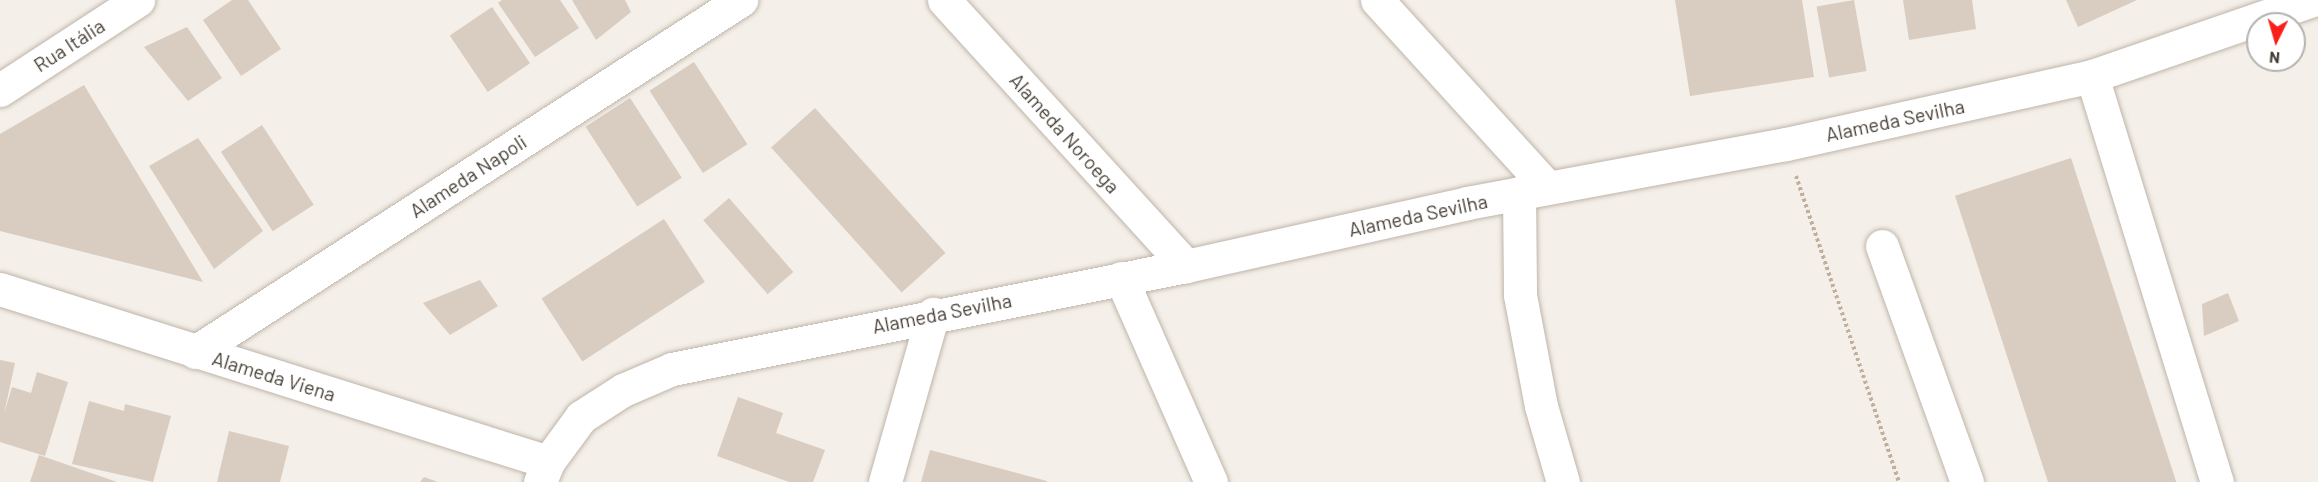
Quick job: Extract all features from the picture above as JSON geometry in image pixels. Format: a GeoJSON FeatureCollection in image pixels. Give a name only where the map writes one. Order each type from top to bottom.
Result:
{"type":"FeatureCollection","features":[{"type":"Feature","properties":{"kind":"street","name":"Rua Itália"},"geometry":{"type":"LineString","coordinates":[[0,90],[138,0]]}},
{"type":"Feature","properties":{"kind":"street","name":"Alameda Napoli"},"geometry":{"type":"LineString","coordinates":[[195,352],[741,0]]}},
{"type":"Feature","properties":{"kind":"street","name":"Alameda Noroega"},"geometry":{"type":"LineString","coordinates":[[944,0],[1186,266]]}},
{"type":"Feature","properties":{"kind":"street"},"geometry":{"type":"LineString","coordinates":[[1377,0],[1533,190],[1520,295],[1541,406],[1563,482]]}},
{"type":"Feature","properties":{"kind":"street","name":"Alameda Sevilha"},"geometry":{"type":"LineString","coordinates":[[544,472],[581,417],[623,390],[672,369],[933,314],[1186,266],[1533,190],[1786,144],[2092,76],[2313,0]]}},
{"type":"Feature","properties":{"kind":"street"},"geometry":{"type":"LineString","coordinates":[[2092,76],[2217,482]]}},
{"type":"Feature","properties":{"kind":"street"},"geometry":{"type":"LineString","coordinates":[[1882,246],[1967,482]]}},
{"type":"Feature","properties":{"kind":"street"},"geometry":{"type":"LineString","coordinates":[[1121,278],[1211,482]]}},
{"type":"Feature","properties":{"kind":"street","name":"Alameda Viena"},"geometry":{"type":"LineString","coordinates":[[0,290],[195,352],[544,472]]}},
{"type":"Feature","properties":{"kind":"street"},"geometry":{"type":"LineString","coordinates":[[885,482],[933,314]]}},
{"type":"Feature","properties":{"kind":"path"},"geometry":{"type":"LineString","coordinates":[[1786,144],[1899,482]]}},
{"type":"Feature","properties":{"kind":"building"},"geometry":{"type":"Polygon","coordinates":[[[232,0],[248,0],[281,49],[241,76],[203,20],[232,0]]]}},
{"type":"Feature","properties":{"kind":"building"},"geometry":{"type":"Polygon","coordinates":[[[502,0],[560,0],[579,28],[535,57],[498,3],[502,0]]]}},
{"type":"Feature","properties":{"kind":"building"},"geometry":{"type":"Polygon","coordinates":[[[572,0],[625,0],[631,12],[596,40],[572,0]]]}},
{"type":"Feature","properties":{"kind":"building"},"geometry":{"type":"Polygon","coordinates":[[[1675,0],[1802,0],[1814,77],[1690,96],[1675,0]]]}},
{"type":"Feature","properties":{"kind":"building"},"geometry":{"type":"Polygon","coordinates":[[[1854,0],[1867,71],[1829,78],[1817,7],[1854,0]]]}},
{"type":"Feature","properties":{"kind":"building"},"geometry":{"type":"Polygon","coordinates":[[[1903,0],[1972,0],[1976,29],[1909,40],[1903,0]]]}},
{"type":"Feature","properties":{"kind":"building"},"geometry":{"type":"Polygon","coordinates":[[[2066,0],[2137,0],[2078,27],[2066,0]]]}},
{"type":"Feature","properties":{"kind":"building"},"geometry":{"type":"Polygon","coordinates":[[[492,7],[530,63],[488,92],[450,36],[492,7]]]}},
{"type":"Feature","properties":{"kind":"building"},"geometry":{"type":"Polygon","coordinates":[[[187,27],[222,78],[188,101],[144,47],[187,27]]]}},
{"type":"Feature","properties":{"kind":"building"},"geometry":{"type":"Polygon","coordinates":[[[694,62],[747,144],[703,173],[650,91],[694,62]]]}},
{"type":"Feature","properties":{"kind":"building"},"geometry":{"type":"Polygon","coordinates":[[[84,85],[203,282],[0,231],[0,134],[84,85]]]}},
{"type":"Feature","properties":{"kind":"building"},"geometry":{"type":"Polygon","coordinates":[[[630,98],[682,178],[637,207],[586,127],[630,98]]]}},
{"type":"Feature","properties":{"kind":"building"},"geometry":{"type":"Polygon","coordinates":[[[815,108],[945,253],[902,292],[771,147],[815,108]]]}},
{"type":"Feature","properties":{"kind":"building"},"geometry":{"type":"Polygon","coordinates":[[[262,125],[314,205],[273,231],[221,152],[262,125]]]}},
{"type":"Feature","properties":{"kind":"building"},"geometry":{"type":"Polygon","coordinates":[[[198,138],[263,231],[214,269],[149,166],[198,138]]]}},
{"type":"Feature","properties":{"kind":"building"},"geometry":{"type":"Polygon","coordinates":[[[2071,158],[2176,482],[2048,482],[1955,196],[2071,158]]]}},
{"type":"Feature","properties":{"kind":"building"},"geometry":{"type":"Polygon","coordinates":[[[729,198],[793,272],[768,294],[703,220],[729,198]]]}},
{"type":"Feature","properties":{"kind":"building"},"geometry":{"type":"Polygon","coordinates":[[[664,219],[705,282],[582,361],[542,299],[664,219]]]}},
{"type":"Feature","properties":{"kind":"building"},"geometry":{"type":"Polygon","coordinates":[[[480,280],[498,306],[450,335],[423,303],[480,280]]]}},
{"type":"Feature","properties":{"kind":"building"},"geometry":{"type":"Polygon","coordinates":[[[2228,293],[2239,321],[2204,336],[2202,304],[2228,293]]]}},
{"type":"Feature","properties":{"kind":"building"},"geometry":{"type":"Polygon","coordinates":[[[0,360],[15,363],[4,414],[12,387],[31,393],[37,372],[68,382],[45,456],[0,442],[0,360]]]}},
{"type":"Feature","properties":{"kind":"building"},"geometry":{"type":"Polygon","coordinates":[[[738,397],[783,413],[776,433],[825,450],[813,482],[789,482],[717,456],[738,397]]]}},
{"type":"Feature","properties":{"kind":"building"},"geometry":{"type":"Polygon","coordinates":[[[89,401],[124,411],[125,404],[171,416],[153,482],[72,464],[89,401]]]}},
{"type":"Feature","properties":{"kind":"building"},"geometry":{"type":"Polygon","coordinates":[[[229,431],[289,446],[280,482],[217,482],[229,431]]]}},
{"type":"Feature","properties":{"kind":"building"},"geometry":{"type":"Polygon","coordinates":[[[930,450],[1047,481],[1047,482],[921,482],[930,450]]]}},
{"type":"Feature","properties":{"kind":"building"},"geometry":{"type":"Polygon","coordinates":[[[39,455],[117,482],[30,482],[39,455]]]}},
{"type":"Feature","properties":{"kind":"building"},"geometry":{"type":"Polygon","coordinates":[[[424,477],[438,482],[420,482],[424,477]]]}}]}
